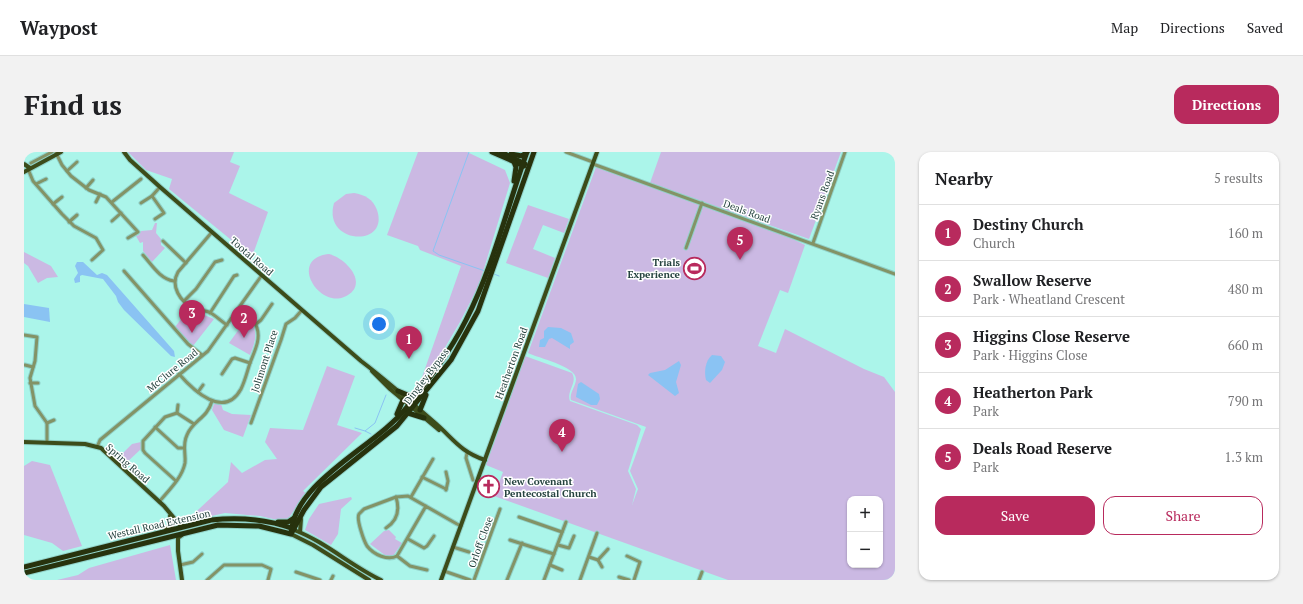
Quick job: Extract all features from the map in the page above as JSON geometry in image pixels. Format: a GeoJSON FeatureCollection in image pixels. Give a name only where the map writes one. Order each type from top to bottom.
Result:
{"type":"FeatureCollection","features":[{"type":"Feature","properties":{"kind":"highway"},"geometry":{"type":"LineString","coordinates":[[492,152],[514,162],[523,164]]}},
{"type":"Feature","properties":{"kind":"highway"},"geometry":{"type":"LineString","coordinates":[[501,152],[528,168]]}},
{"type":"Feature","properties":{"kind":"highway"},"geometry":{"type":"LineString","coordinates":[[506,152],[520,156],[527,152]]}},
{"type":"Feature","properties":{"kind":"highway","name":"Dingley Bypass"},"geometry":{"type":"LineString","coordinates":[[292,532],[304,510],[321,487],[397,426],[408,414],[415,396],[438,367],[456,338],[474,305],[489,272],[511,198],[527,152]]}},
{"type":"Feature","properties":{"kind":"highway","name":"Dingley Bypass"},"geometry":{"type":"LineString","coordinates":[[292,532],[294,518],[306,498],[318,483],[391,423],[428,390],[451,360],[468,330],[534,152]]}},
{"type":"Feature","properties":{"kind":"highway"},"geometry":{"type":"LineString","coordinates":[[511,198],[516,170],[514,162]]}},
{"type":"Feature","properties":{"kind":"highway"},"geometry":{"type":"LineString","coordinates":[[420,410],[428,390]]}},
{"type":"Feature","properties":{"kind":"highway"},"geometry":{"type":"LineString","coordinates":[[398,391],[410,396],[415,396]]}},
{"type":"Feature","properties":{"kind":"highway"},"geometry":{"type":"LineString","coordinates":[[391,423],[403,400]]}},
{"type":"Feature","properties":{"kind":"highway"},"geometry":{"type":"LineString","coordinates":[[408,414],[424,418]]}},
{"type":"Feature","properties":{"kind":"highway"},"geometry":{"type":"LineString","coordinates":[[255,520],[286,522],[294,518]]}},
{"type":"Feature","properties":{"kind":"highway","name":"Westall Road Extension"},"geometry":{"type":"LineString","coordinates":[[24,567],[183,526],[224,519],[255,520],[292,532]]}},
{"type":"Feature","properties":{"kind":"highway","name":"Westall Road Extension"},"geometry":{"type":"LineString","coordinates":[[24,573],[210,526],[232,524],[254,525],[292,532]]}},
{"type":"Feature","properties":{"kind":"main road"},"geometry":{"type":"LineString","coordinates":[[24,165],[28,168],[55,153],[61,152]]}},
{"type":"Feature","properties":{"kind":"main road","name":"Tootal Road"},"geometry":{"type":"LineString","coordinates":[[124,152],[130,160],[160,187],[398,391],[424,418],[446,434]]}},
{"type":"Feature","properties":{"kind":"main road","name":"Heatherton Road"},"geometry":{"type":"LineString","coordinates":[[441,580],[597,152]]}},
{"type":"Feature","properties":{"kind":"main road","name":"Tootal Road"},"geometry":{"type":"LineString","coordinates":[[372,370],[375,375],[403,400],[420,410],[467,453],[485,460]]}},
{"type":"Feature","properties":{"kind":"main road","name":"Spring Road"},"geometry":{"type":"LineString","coordinates":[[24,442],[85,444],[97,447],[108,453],[166,509],[178,524],[183,526]]}},
{"type":"Feature","properties":{"kind":"main road","name":"Spring Road"},"geometry":{"type":"LineString","coordinates":[[151,534],[173,525],[173,521],[166,509]]}},
{"type":"Feature","properties":{"kind":"main road"},"geometry":{"type":"LineString","coordinates":[[300,532],[300,522],[304,510]]}},
{"type":"Feature","properties":{"kind":"main road"},"geometry":{"type":"LineString","coordinates":[[177,546],[179,537],[210,526]]}},
{"type":"Feature","properties":{"kind":"main road","name":"Westall Road Extension"},"geometry":{"type":"LineString","coordinates":[[292,532],[300,532],[321,542],[357,567],[381,580]]}},
{"type":"Feature","properties":{"kind":"main road","name":"Westall Road Extension"},"geometry":{"type":"LineString","coordinates":[[292,532],[369,580]]}},
{"type":"Feature","properties":{"kind":"main road"},"geometry":{"type":"LineString","coordinates":[[169,536],[174,539],[177,546],[182,580]]}},
{"type":"Feature","properties":{"kind":"street","name":"Deals Road"},"geometry":{"type":"LineString","coordinates":[[566,152],[895,274]]}},
{"type":"Feature","properties":{"kind":"street","name":"Ryans Road"},"geometry":{"type":"LineString","coordinates":[[813,243],[845,152]]}},
{"type":"Feature","properties":{"kind":"street"},"geometry":{"type":"LineString","coordinates":[[55,153],[67,171],[86,188],[100,194],[112,202],[138,232],[128,238]]}},
{"type":"Feature","properties":{"kind":"street"},"geometry":{"type":"LineString","coordinates":[[67,171],[77,162]]}},
{"type":"Feature","properties":{"kind":"street"},"geometry":{"type":"LineString","coordinates":[[28,168],[36,183],[69,222],[96,238],[105,250],[92,260]]}},
{"type":"Feature","properties":{"kind":"street"},"geometry":{"type":"LineString","coordinates":[[36,183],[46,179]]}},
{"type":"Feature","properties":{"kind":"street"},"geometry":{"type":"LineString","coordinates":[[112,202],[142,179]]}},
{"type":"Feature","properties":{"kind":"street"},"geometry":{"type":"LineString","coordinates":[[86,188],[93,180]]}},
{"type":"Feature","properties":{"kind":"street"},"geometry":{"type":"LineString","coordinates":[[141,203],[152,196],[160,187]]}},
{"type":"Feature","properties":{"kind":"street"},"geometry":{"type":"LineString","coordinates":[[96,202],[100,194]]}},
{"type":"Feature","properties":{"kind":"street"},"geometry":{"type":"LineString","coordinates":[[152,196],[164,213],[155,219]]}},
{"type":"Feature","properties":{"kind":"street"},"geometry":{"type":"LineString","coordinates":[[53,204],[62,197]]}},
{"type":"Feature","properties":{"kind":"street"},"geometry":{"type":"LineString","coordinates":[[686,248],[702,203]]}},
{"type":"Feature","properties":{"kind":"street"},"geometry":{"type":"LineString","coordinates":[[112,221],[121,213]]}},
{"type":"Feature","properties":{"kind":"street"},"geometry":{"type":"LineString","coordinates":[[69,222],[77,215]]}},
{"type":"Feature","properties":{"kind":"street"},"geometry":{"type":"LineString","coordinates":[[212,232],[178,272],[174,281],[177,292],[194,309],[210,313],[227,325]]}},
{"type":"Feature","properties":{"kind":"street"},"geometry":{"type":"LineString","coordinates":[[163,241],[186,263]]}},
{"type":"Feature","properties":{"kind":"street"},"geometry":{"type":"LineString","coordinates":[[143,255],[161,276],[174,281]]}},
{"type":"Feature","properties":{"kind":"street"},"geometry":{"type":"LineString","coordinates":[[184,300],[196,289],[214,263],[222,260]]}},
{"type":"Feature","properties":{"kind":"street"},"geometry":{"type":"LineString","coordinates":[[124,271],[188,344],[202,355]]}},
{"type":"Feature","properties":{"kind":"street"},"geometry":{"type":"LineString","coordinates":[[210,313],[225,289],[237,274]]}},
{"type":"Feature","properties":{"kind":"street","name":"McClure Road"},"geometry":{"type":"LineString","coordinates":[[97,447],[100,440],[179,374],[194,364],[209,349],[262,275]]}},
{"type":"Feature","properties":{"kind":"street"},"geometry":{"type":"LineString","coordinates":[[256,324],[261,320],[272,304]]}},
{"type":"Feature","properties":{"kind":"street"},"geometry":{"type":"LineString","coordinates":[[179,374],[198,392],[212,401],[222,402],[235,396],[242,386],[258,337],[256,324],[252,318],[238,309]]}},
{"type":"Feature","properties":{"kind":"street","name":"Jolimont Place"},"geometry":{"type":"LineString","coordinates":[[252,423],[281,340],[284,327],[302,310]]}},
{"type":"Feature","properties":{"kind":"street"},"geometry":{"type":"LineString","coordinates":[[24,335],[37,337],[30,383],[38,412],[47,423],[47,442]]}},
{"type":"Feature","properties":{"kind":"street"},"geometry":{"type":"LineString","coordinates":[[222,374],[232,359],[235,358],[250,363]]}},
{"type":"Feature","properties":{"kind":"street"},"geometry":{"type":"LineString","coordinates":[[25,365],[33,367]]}},
{"type":"Feature","properties":{"kind":"street"},"geometry":{"type":"LineString","coordinates":[[30,383],[38,383]]}},
{"type":"Feature","properties":{"kind":"street"},"geometry":{"type":"LineString","coordinates":[[198,392],[203,385]]}},
{"type":"Feature","properties":{"kind":"street"},"geometry":{"type":"LineString","coordinates":[[159,502],[176,481],[184,468],[184,448],[186,436],[194,424],[208,412],[212,401]]}},
{"type":"Feature","properties":{"kind":"street"},"geometry":{"type":"LineString","coordinates":[[177,413],[178,405]]}},
{"type":"Feature","properties":{"kind":"street"},"geometry":{"type":"LineString","coordinates":[[32,415],[38,412]]}},
{"type":"Feature","properties":{"kind":"street"},"geometry":{"type":"LineString","coordinates":[[177,413],[194,424]]}},
{"type":"Feature","properties":{"kind":"street"},"geometry":{"type":"LineString","coordinates":[[176,481],[143,450],[144,437],[165,417],[177,413]]}},
{"type":"Feature","properties":{"kind":"street"},"geometry":{"type":"LineString","coordinates":[[47,423],[54,420]]}},
{"type":"Feature","properties":{"kind":"street"},"geometry":{"type":"LineString","coordinates":[[155,427],[178,448],[184,448]]}},
{"type":"Feature","properties":{"kind":"street"},"geometry":{"type":"LineString","coordinates":[[467,453],[466,458],[472,480]]}},
{"type":"Feature","properties":{"kind":"street"},"geometry":{"type":"LineString","coordinates":[[411,497],[433,459]]}},
{"type":"Feature","properties":{"kind":"street"},"geometry":{"type":"LineString","coordinates":[[422,477],[446,490],[448,481],[446,472]]}},
{"type":"Feature","properties":{"kind":"street"},"geometry":{"type":"LineString","coordinates":[[427,506],[408,539],[397,556],[393,559],[385,558],[368,546],[357,518],[362,511],[403,496],[411,497],[427,506],[461,526]]}},
{"type":"Feature","properties":{"kind":"street"},"geometry":{"type":"LineString","coordinates":[[386,528],[390,526],[398,512],[399,508],[396,498]]}},
{"type":"Feature","properties":{"kind":"street","name":"Orloff Close"},"geometry":{"type":"LineString","coordinates":[[474,580],[500,509]]}},
{"type":"Feature","properties":{"kind":"street"},"geometry":{"type":"LineString","coordinates":[[520,517],[562,532]]}},
{"type":"Feature","properties":{"kind":"street"},"geometry":{"type":"LineString","coordinates":[[544,580],[566,522]]}},
{"type":"Feature","properties":{"kind":"street"},"geometry":{"type":"LineString","coordinates":[[580,580],[597,533]]}},
{"type":"Feature","properties":{"kind":"street"},"geometry":{"type":"LineString","coordinates":[[408,539],[424,548],[434,536]]}},
{"type":"Feature","properties":{"kind":"street"},"geometry":{"type":"LineString","coordinates":[[558,545],[569,548],[574,536]]}},
{"type":"Feature","properties":{"kind":"street"},"geometry":{"type":"LineString","coordinates":[[510,540],[554,554]]}},
{"type":"Feature","properties":{"kind":"street"},"geometry":{"type":"LineString","coordinates":[[507,580],[522,543]]}},
{"type":"Feature","properties":{"kind":"street"},"geometry":{"type":"LineString","coordinates":[[454,547],[469,552]]}},
{"type":"Feature","properties":{"kind":"street"},"geometry":{"type":"LineString","coordinates":[[598,560],[608,549]]}},
{"type":"Feature","properties":{"kind":"street"},"geometry":{"type":"LineString","coordinates":[[180,565],[193,562],[202,554]]}},
{"type":"Feature","properties":{"kind":"street"},"geometry":{"type":"LineString","coordinates":[[397,556],[410,566],[427,570]]}},
{"type":"Feature","properties":{"kind":"street"},"geometry":{"type":"LineString","coordinates":[[589,556],[598,560],[602,567]]}},
{"type":"Feature","properties":{"kind":"street"},"geometry":{"type":"LineString","coordinates":[[627,556],[640,562],[634,580]]}},
{"type":"Feature","properties":{"kind":"street"},"geometry":{"type":"LineString","coordinates":[[207,580],[224,565],[262,565],[271,569],[268,580]]}},
{"type":"Feature","properties":{"kind":"street"},"geometry":{"type":"LineString","coordinates":[[550,565],[562,570]]}},
{"type":"Feature","properties":{"kind":"street","name":"Orloff Close"},"geometry":{"type":"LineString","coordinates":[[444,571],[470,580]]}},
{"type":"Feature","properties":{"kind":"street"},"geometry":{"type":"LineString","coordinates":[[296,572],[307,574],[320,580]]}},
{"type":"Feature","properties":{"kind":"street"},"geometry":{"type":"LineString","coordinates":[[699,580],[702,572]]}},
{"type":"Feature","properties":{"kind":"street"},"geometry":{"type":"LineString","coordinates":[[305,580],[307,574]]}},
{"type":"Feature","properties":{"kind":"street"},"geometry":{"type":"LineString","coordinates":[[331,580],[333,576]]}},
{"type":"Feature","properties":{"kind":"street"},"geometry":{"type":"LineString","coordinates":[[619,576],[629,580]]}},
{"type":"Feature","properties":{"kind":"shaded area"},"geometry":{"type":"Polygon","coordinates":[[[128,152],[234,152],[230,162],[240,166],[229,193],[268,212],[252,257],[169,189],[172,179],[146,170],[128,152]]]}},
{"type":"Feature","properties":{"kind":"shaded area"},"geometry":{"type":"Polygon","coordinates":[[[418,152],[467,152],[505,170],[510,183],[479,285],[440,356],[420,383],[461,266],[420,250],[418,246],[387,235],[418,152]]]}},
{"type":"Feature","properties":{"kind":"shaded area"},"geometry":{"type":"Polygon","coordinates":[[[661,152],[841,152],[809,239],[650,183],[661,152]]]}},
{"type":"Feature","properties":{"kind":"shaded area"},"geometry":{"type":"Polygon","coordinates":[[[596,167],[785,235],[805,245],[788,293],[780,290],[758,346],[776,353],[785,329],[864,369],[884,377],[895,392],[895,580],[728,580],[494,496],[503,472],[486,465],[525,356],[572,373],[574,380],[569,394],[570,401],[637,425],[641,429],[628,471],[636,489],[632,505],[638,489],[630,471],[646,427],[571,400],[571,395],[576,382],[574,374],[570,370],[556,363],[528,353],[596,167]]]}},
{"type":"Feature","properties":{"kind":"shaded area"},"geometry":{"type":"Polygon","coordinates":[[[354,193],[368,198],[377,210],[378,222],[374,231],[366,236],[346,234],[337,227],[333,217],[334,203],[346,194],[354,193]]]}},
{"type":"Feature","properties":{"kind":"shaded area"},"geometry":{"type":"Polygon","coordinates":[[[528,205],[569,219],[564,233],[543,225],[533,249],[555,258],[548,278],[506,263],[528,205]]]}},
{"type":"Feature","properties":{"kind":"shaded area"},"geometry":{"type":"Polygon","coordinates":[[[155,223],[157,223],[156,233],[161,239],[161,245],[165,248],[152,262],[143,251],[143,242],[140,243],[136,236],[139,235],[141,231],[152,230],[155,223]]]}},
{"type":"Feature","properties":{"kind":"shaded area"},"geometry":{"type":"Polygon","coordinates":[[[24,252],[51,266],[58,277],[47,278],[38,283],[28,266],[24,263],[24,252]]]}},
{"type":"Feature","properties":{"kind":"shaded area"},"geometry":{"type":"Polygon","coordinates":[[[329,254],[343,261],[349,267],[356,280],[352,292],[344,297],[334,298],[325,295],[317,289],[311,281],[309,272],[310,264],[317,257],[329,254]]]}},
{"type":"Feature","properties":{"kind":"shaded area"},"geometry":{"type":"Polygon","coordinates":[[[189,309],[214,319],[193,346],[187,342],[175,327],[189,309]]]}},
{"type":"Feature","properties":{"kind":"shaded area"},"geometry":{"type":"Polygon","coordinates":[[[247,318],[251,322],[255,331],[254,345],[250,355],[229,343],[247,318]]]}},
{"type":"Feature","properties":{"kind":"shaded area"},"geometry":{"type":"Polygon","coordinates":[[[327,366],[355,376],[337,425],[362,433],[303,491],[306,493],[286,522],[260,516],[225,513],[185,522],[228,482],[231,462],[242,473],[265,460],[277,459],[265,442],[270,428],[303,430],[327,366]]]}},
{"type":"Feature","properties":{"kind":"shaded area"},"geometry":{"type":"Polygon","coordinates":[[[214,404],[221,404],[223,410],[232,414],[251,415],[243,437],[224,430],[212,410],[214,404]]]}},
{"type":"Feature","properties":{"kind":"shaded area"},"geometry":{"type":"Polygon","coordinates":[[[141,442],[141,449],[124,465],[117,459],[132,444],[141,442]]]}},
{"type":"Feature","properties":{"kind":"shaded area"},"geometry":{"type":"Polygon","coordinates":[[[32,461],[50,465],[82,546],[63,551],[52,543],[24,535],[24,466],[32,461]]]}},
{"type":"Feature","properties":{"kind":"shaded area"},"geometry":{"type":"Polygon","coordinates":[[[351,497],[352,499],[341,509],[338,534],[331,545],[305,530],[309,519],[319,504],[351,497]]]}},
{"type":"Feature","properties":{"kind":"shaded area"},"geometry":{"type":"Polygon","coordinates":[[[389,530],[396,537],[395,539],[402,543],[393,556],[386,556],[370,544],[384,531],[389,530]]]}},
{"type":"Feature","properties":{"kind":"shaded area"},"geometry":{"type":"Polygon","coordinates":[[[170,545],[176,580],[57,580],[78,575],[89,568],[170,545]]]}},
{"type":"Feature","properties":{"kind":"water"},"geometry":{"type":"Polygon","coordinates":[[[77,262],[83,262],[97,275],[102,273],[107,275],[174,351],[175,357],[171,356],[124,310],[118,302],[116,296],[103,279],[82,275],[80,276],[80,282],[75,283],[74,279],[78,273],[75,266],[77,262]]]}},
{"type":"Feature","properties":{"kind":"water"},"geometry":{"type":"Polygon","coordinates":[[[24,304],[49,308],[50,322],[24,317],[24,304]]]}},
{"type":"Feature","properties":{"kind":"water"},"geometry":{"type":"Polygon","coordinates":[[[548,327],[561,328],[571,333],[574,342],[570,345],[570,349],[552,338],[549,339],[545,347],[539,347],[540,340],[544,338],[544,331],[548,327]]]}},
{"type":"Feature","properties":{"kind":"water"},"geometry":{"type":"Polygon","coordinates":[[[712,355],[721,356],[725,362],[722,370],[710,383],[706,380],[705,370],[706,363],[712,355]]]}},
{"type":"Feature","properties":{"kind":"water"},"geometry":{"type":"Polygon","coordinates":[[[679,361],[681,365],[676,382],[679,393],[675,396],[648,375],[650,373],[665,370],[679,361]]]}},
{"type":"Feature","properties":{"kind":"water"},"geometry":{"type":"Polygon","coordinates":[[[581,382],[599,394],[600,399],[597,405],[591,405],[576,397],[578,384],[581,382]]]}},
{"type":"Feature","properties":{"kind":"waterway"},"geometry":{"type":"LineString","coordinates":[[469,152],[433,251],[439,255],[485,271]]}},
{"type":"Feature","properties":{"kind":"waterway"},"geometry":{"type":"LineString","coordinates":[[494,274],[499,276]]}},
{"type":"Feature","properties":{"kind":"waterway"},"geometry":{"type":"LineString","coordinates":[[371,434],[365,431],[375,423],[386,395]]}},
{"type":"Feature","properties":{"kind":"waterway"},"geometry":{"type":"LineString","coordinates":[[355,428],[365,431]]}},
{"type":"Feature","properties":{"kind":"place","name":"Deals Road Reserve"},"geometry":{"type":"Point","coordinates":[740,260]}},
{"type":"Feature","properties":{"kind":"place","name":"Trials Experience"},"geometry":{"type":"Point","coordinates":[695,268]}},
{"type":"Feature","properties":{"kind":"place","name":"Higgins Close Reserve"},"geometry":{"type":"Point","coordinates":[192,333]}},
{"type":"Feature","properties":{"kind":"place","name":"Swallow Reserve"},"geometry":{"type":"Point","coordinates":[244,338]}},
{"type":"Feature","properties":{"kind":"place","name":"Destiny Church"},"geometry":{"type":"Point","coordinates":[409,359]}},
{"type":"Feature","properties":{"kind":"place","name":"Heatherton Park"},"geometry":{"type":"Point","coordinates":[562,452]}},
{"type":"Feature","properties":{"kind":"place","name":"New Covenant Pentecostal Church"},"geometry":{"type":"Point","coordinates":[488,487]}}]}
